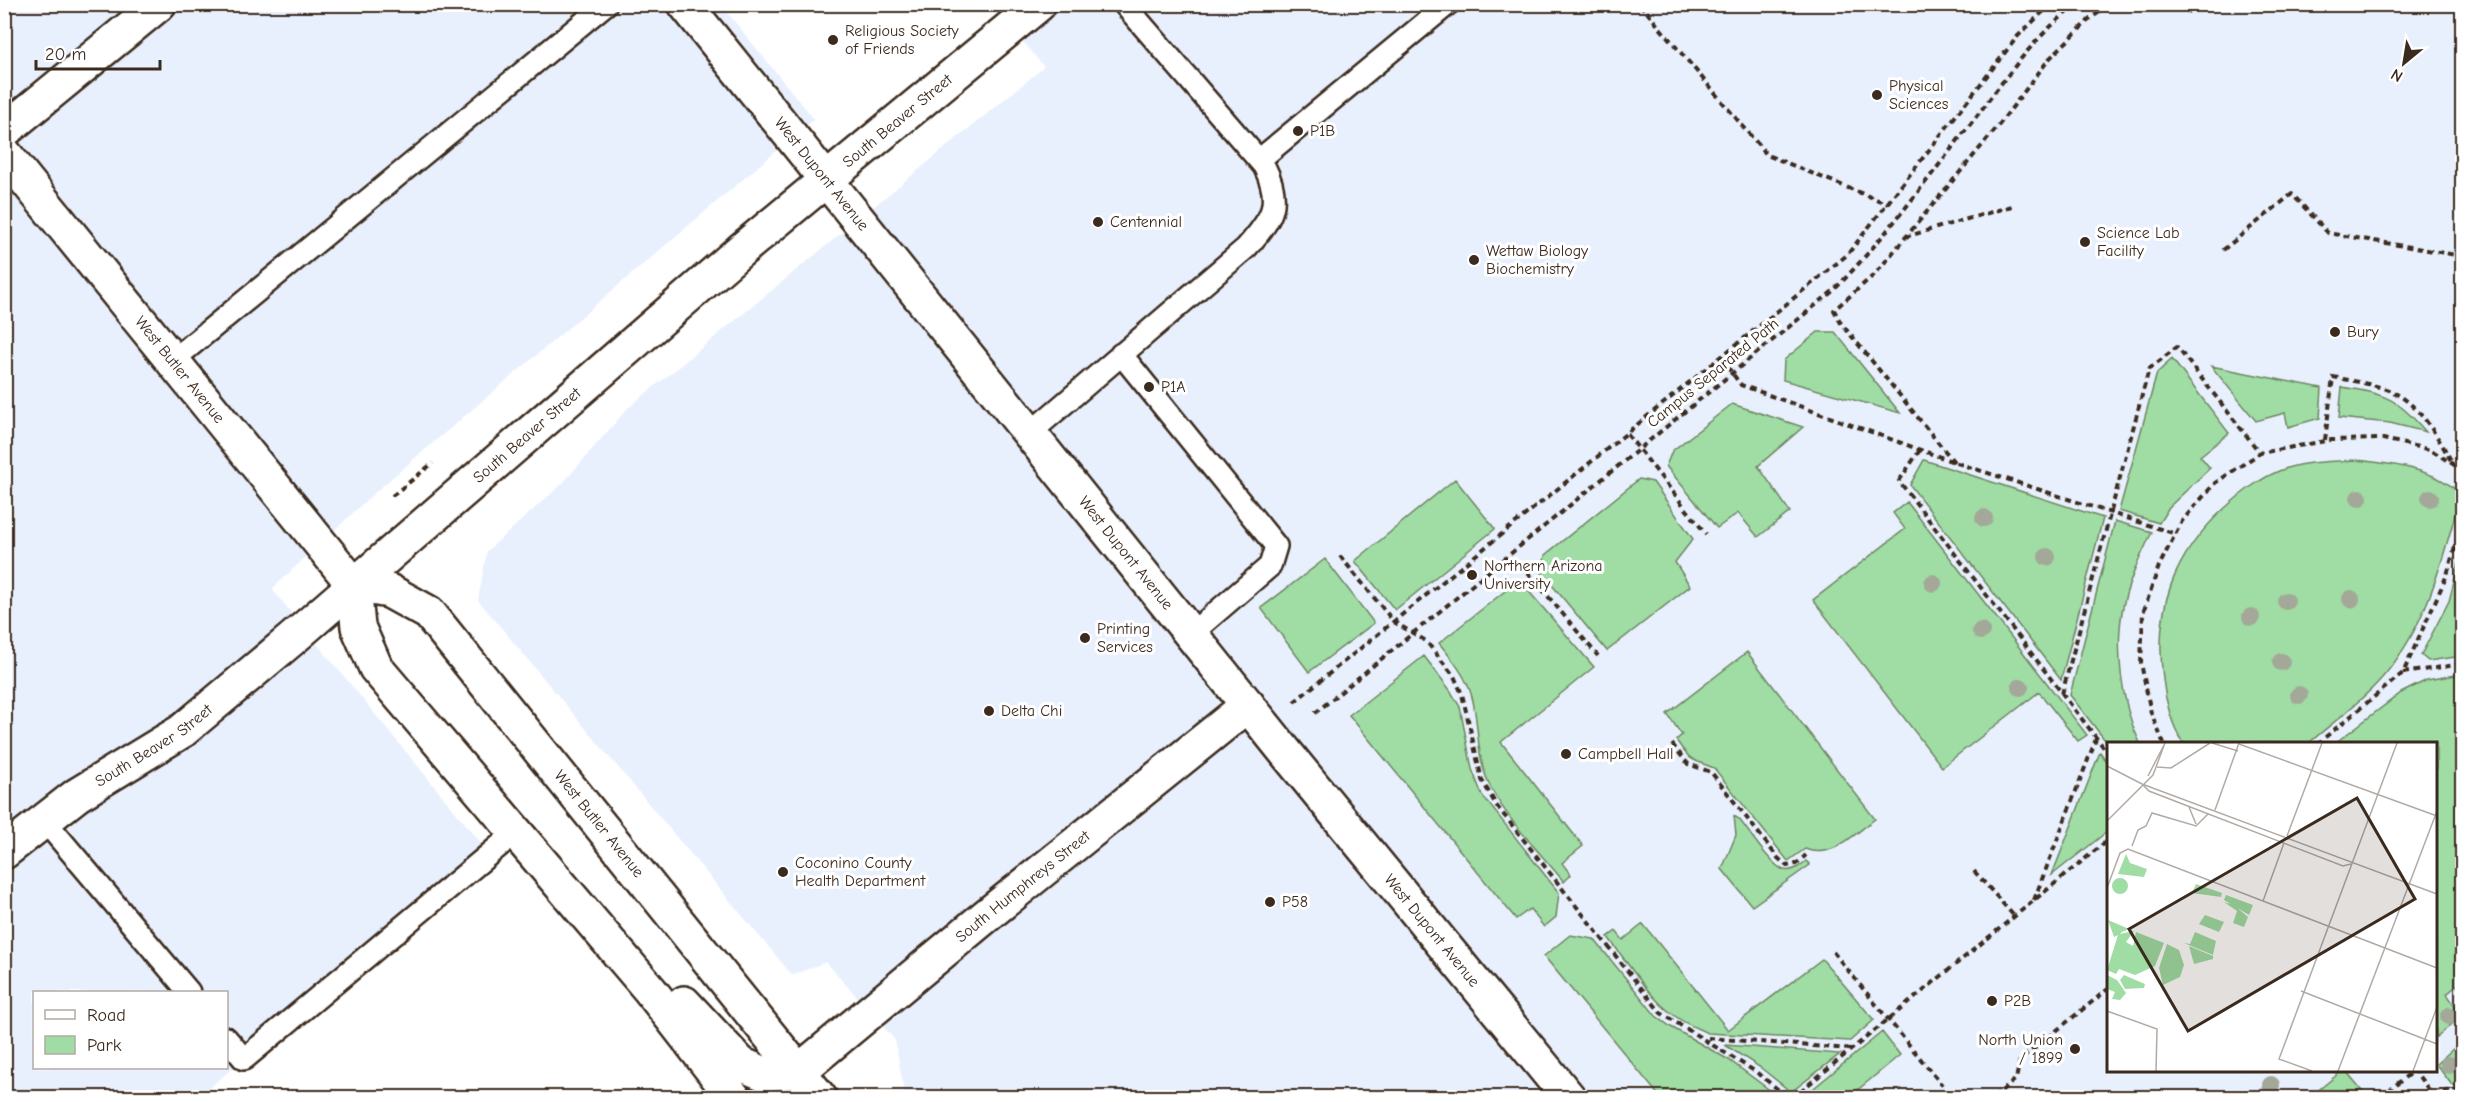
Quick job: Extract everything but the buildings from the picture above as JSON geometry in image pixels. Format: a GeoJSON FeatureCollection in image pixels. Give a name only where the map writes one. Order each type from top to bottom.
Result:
{"type":"FeatureCollection","features":[{"type":"Feature","properties":{"kind":"street"},"geometry":{"type":"LineString","coordinates":[[4,131],[159,4]]}},
{"type":"Feature","properties":{"kind":"street","name":"West Dupont Avenue"},"geometry":{"type":"LineString","coordinates":[[685,4],[1257,715],[1569,1098]]}},
{"type":"Feature","properties":{"kind":"street","name":"South Beaver Street"},"geometry":{"type":"LineString","coordinates":[[4,852],[77,795],[182,731],[507,455],[740,251],[1039,4]]}},
{"type":"Feature","properties":{"kind":"street","name":"West Butler Avenue"},"geometry":{"type":"LineString","coordinates":[[4,153],[354,585],[389,591],[429,613],[820,1098]]}},
{"type":"Feature","properties":{"kind":"street"},"geometry":{"type":"LineString","coordinates":[[354,585],[358,627],[376,668],[651,990],[734,1098]]}},
{"type":"Feature","properties":{"kind":"street","name":"South Humphreys Street"},"geometry":{"type":"LineString","coordinates":[[799,1071],[986,916],[1257,715]]}},
{"type":"Feature","properties":{"kind":"street"},"geometry":{"type":"LineString","coordinates":[[651,990],[677,996],[741,1064],[765,1074],[799,1071]]}},
{"type":"Feature","properties":{"kind":"lane"},"geometry":{"type":"LineString","coordinates":[[172,361],[606,4]]}},
{"type":"Feature","properties":{"kind":"lane"},"geometry":{"type":"LineString","coordinates":[[1030,433],[1246,248],[1262,229],[1273,209],[1274,185],[1259,160],[1124,4]]}},
{"type":"Feature","properties":{"kind":"lane"},"geometry":{"type":"LineString","coordinates":[[1259,160],[1448,4]]}},
{"type":"Feature","properties":{"kind":"lane"},"geometry":{"type":"LineString","coordinates":[[1121,354],[1276,546],[1270,566],[1192,633]]}},
{"type":"Feature","properties":{"kind":"lane"},"geometry":{"type":"LineString","coordinates":[[44,820],[187,991]]}},
{"type":"Feature","properties":{"kind":"lane"},"geometry":{"type":"LineString","coordinates":[[228,1040],[244,1059],[516,832]]}},
{"type":"Feature","properties":{"kind":"path"},"geometry":{"type":"LineString","coordinates":[[1640,4],[1767,155],[1888,204]]}},
{"type":"Feature","properties":{"kind":"path"},"geometry":{"type":"LineString","coordinates":[[1257,715],[1394,622],[1847,255],[2018,36],[2051,4]]}},
{"type":"Feature","properties":{"kind":"path","name":"Campus Separated Path"},"geometry":{"type":"LineString","coordinates":[[1315,713],[1833,291],[1860,263],[1912,200],[2031,46],[2078,4]]}},
{"type":"Feature","properties":{"kind":"path"},"geometry":{"type":"LineString","coordinates":[[1954,462],[1841,322],[1834,310],[1875,274],[1995,130],[2049,59],[2092,17],[2113,4]]}},
{"type":"Feature","properties":{"kind":"path"},"geometry":{"type":"LineString","coordinates":[[2188,13],[2192,4]]}},
{"type":"Feature","properties":{"kind":"path"},"geometry":{"type":"LineString","coordinates":[[2223,250],[2292,194],[2328,233],[2463,256]]}},
{"type":"Feature","properties":{"kind":"path"},"geometry":{"type":"LineString","coordinates":[[1904,238],[2012,206]]}},
{"type":"Feature","properties":{"kind":"path"},"geometry":{"type":"LineString","coordinates":[[2062,694],[2149,369],[2177,347],[2260,453]]}},
{"type":"Feature","properties":{"kind":"path"},"geometry":{"type":"LineString","coordinates":[[1721,358],[1741,385],[1954,462],[2176,534]]}},
{"type":"Feature","properties":{"kind":"path"},"geometry":{"type":"LineString","coordinates":[[2325,440],[2333,377],[2394,393],[2435,431],[2453,464]]}},
{"type":"Feature","properties":{"kind":"path"},"geometry":{"type":"LineString","coordinates":[[1627,434],[1706,534]]}},
{"type":"Feature","properties":{"kind":"path"},"geometry":{"type":"LineString","coordinates":[[2163,742],[2151,713],[2141,663],[2143,612],[2159,566],[2182,521],[2215,483],[2260,453],[2325,440],[2383,439],[2431,450],[2463,470]]}},
{"type":"Feature","properties":{"kind":"path"},"geometry":{"type":"LineString","coordinates":[[1920,450],[1899,481],[2107,751]]}},
{"type":"Feature","properties":{"kind":"path"},"geometry":{"type":"LineString","coordinates":[[2320,742],[2403,673],[2447,575],[2463,523]]}},
{"type":"Feature","properties":{"kind":"path"},"geometry":{"type":"LineString","coordinates":[[1340,556],[1394,622],[1426,641],[1454,676],[1462,694],[1482,780],[1496,805],[1661,1013],[1705,1038],[1790,1098],[2107,842]]}},
{"type":"Feature","properties":{"kind":"path"},"geometry":{"type":"LineString","coordinates":[[1521,564],[1598,657]]}},
{"type":"Feature","properties":{"kind":"path"},"geometry":{"type":"LineString","coordinates":[[2403,673],[2463,664]]}},
{"type":"Feature","properties":{"kind":"path"},"geometry":{"type":"LineString","coordinates":[[2034,900],[2096,738]]}},
{"type":"Feature","properties":{"kind":"path"},"geometry":{"type":"LineString","coordinates":[[1672,744],[1688,764],[1711,772],[1786,866],[1796,864],[1806,855]]}},
{"type":"Feature","properties":{"kind":"path"},"geometry":{"type":"LineString","coordinates":[[1974,871],[2014,916]]}},
{"type":"Feature","properties":{"kind":"path"},"geometry":{"type":"LineString","coordinates":[[1833,952],[1942,1085]]}},
{"type":"Feature","properties":{"kind":"path"},"geometry":{"type":"LineString","coordinates":[[1994,1098],[2016,1079],[2019,1060],[2107,990]]}},
{"type":"Feature","properties":{"kind":"path"},"geometry":{"type":"LineString","coordinates":[[1705,1038],[1850,1049]]}},
{"type":"Feature","properties":{"kind":"path"},"geometry":{"type":"LineString","coordinates":[[2380,1098],[2413,1072]]}},
{"type":"Feature","properties":{"kind":"path"},"geometry":{"type":"LineString","coordinates":[[2415,1072],[2434,1096],[2452,1090],[2463,1092]]}},
{"type":"Feature","properties":{"kind":"shaded area"},"geometry":{"type":"Polygon","coordinates":[[[5,5],[721,5],[814,119],[373,494],[272,589],[491,855],[198,1097],[5,1098],[5,5]]]}},
{"type":"Feature","properties":{"kind":"shaded area","name":"Northern Arizona University"},"geometry":{"type":"Polygon","coordinates":[[[993,5],[2462,5],[2462,1097],[905,1097],[895,1040],[826,962],[792,975],[478,600],[487,551],[563,483],[627,409],[1044,67],[993,5]]]}},
{"type":"Feature","properties":{"kind":"green space"},"geometry":{"type":"Polygon","coordinates":[[[1818,332],[1835,332],[1900,413],[1783,380],[1784,360],[1818,332]]]}},
{"type":"Feature","properties":{"kind":"green space"},"geometry":{"type":"Polygon","coordinates":[[[2172,359],[2229,433],[2200,456],[2210,468],[2169,507],[2159,523],[2119,511],[2157,373],[2172,359]]]}},
{"type":"Feature","properties":{"kind":"green space"},"geometry":{"type":"Polygon","coordinates":[[[2211,366],[2322,388],[2320,418],[2288,427],[2285,413],[2256,421],[2211,366]]]}},
{"type":"Feature","properties":{"kind":"green space"},"geometry":{"type":"Polygon","coordinates":[[[2342,387],[2370,392],[2390,399],[2407,412],[2426,432],[2390,423],[2339,418],[2342,387]]]}},
{"type":"Feature","properties":{"kind":"green space"},"geometry":{"type":"Polygon","coordinates":[[[1732,404],[1803,427],[1758,466],[1790,512],[1758,537],[1738,513],[1717,528],[1666,466],[1672,451],[1732,404]]]}},
{"type":"Feature","properties":{"kind":"green space"},"geometry":{"type":"Polygon","coordinates":[[[1924,460],[2103,518],[2061,680],[1910,485],[1924,460]]]}},
{"type":"Feature","properties":{"kind":"green space"},"geometry":{"type":"Polygon","coordinates":[[[2355,460],[2410,468],[2437,478],[2459,493],[2438,574],[2420,618],[2409,640],[2381,679],[2355,705],[2310,742],[2182,742],[2167,704],[2161,653],[2165,606],[2180,564],[2208,525],[2251,487],[2279,471],[2316,462],[2355,460]]]}},
{"type":"Feature","properties":{"kind":"green space"},"geometry":{"type":"Polygon","coordinates":[[[1455,479],[1495,529],[1395,610],[1355,561],[1455,479]]]}},
{"type":"Feature","properties":{"kind":"green space"},"geometry":{"type":"Polygon","coordinates":[[[1639,479],[1653,482],[1693,539],[1675,562],[1690,586],[1607,651],[1542,573],[1545,555],[1639,479]]]}},
{"type":"Feature","properties":{"kind":"green space"},"geometry":{"type":"Polygon","coordinates":[[[1907,502],[2087,735],[2078,741],[2039,692],[1942,767],[1813,600],[1905,529],[1893,513],[1907,502]]]}},
{"type":"Feature","properties":{"kind":"green space"},"geometry":{"type":"Polygon","coordinates":[[[2115,521],[2152,532],[2126,593],[2121,619],[2121,674],[2128,711],[2140,742],[2107,743],[2070,695],[2115,521]]]}},
{"type":"Feature","properties":{"kind":"green space"},"geometry":{"type":"Polygon","coordinates":[[[2462,552],[2462,656],[2428,661],[2421,655],[2449,601],[2462,552]]]}},
{"type":"Feature","properties":{"kind":"green space"},"geometry":{"type":"Polygon","coordinates":[[[1325,559],[1374,623],[1309,672],[1261,608],[1325,559]]]}},
{"type":"Feature","properties":{"kind":"green space"},"geometry":{"type":"Polygon","coordinates":[[[1519,580],[1594,667],[1501,742],[1583,846],[1562,863],[1571,875],[1564,882],[1521,832],[1493,792],[1483,769],[1470,690],[1458,668],[1439,643],[1519,580]]]}},
{"type":"Feature","properties":{"kind":"green space"},"geometry":{"type":"Polygon","coordinates":[[[1747,652],[1875,819],[1842,844],[1824,851],[1805,849],[1788,861],[1714,768],[1692,759],[1676,740],[1682,735],[1667,714],[1747,652]]]}},
{"type":"Feature","properties":{"kind":"green space"},"geometry":{"type":"Polygon","coordinates":[[[1424,656],[1460,707],[1472,769],[1482,795],[1559,893],[1556,917],[1544,927],[1530,909],[1516,919],[1349,715],[1424,656]]]}},
{"type":"Feature","properties":{"kind":"green space"},"geometry":{"type":"Polygon","coordinates":[[[2462,674],[2462,981],[2447,994],[2462,1016],[2437,1036],[2437,742],[2336,742],[2401,693],[2427,680],[2462,674]]]}},
{"type":"Feature","properties":{"kind":"green space"},"geometry":{"type":"Polygon","coordinates":[[[2100,752],[2107,762],[2107,832],[2052,875],[2100,752]]]}},
{"type":"Feature","properties":{"kind":"green space"},"geometry":{"type":"Polygon","coordinates":[[[1734,816],[1779,867],[1790,870],[1806,861],[1810,865],[1752,906],[1722,869],[1736,835],[1734,816]]]}},
{"type":"Feature","properties":{"kind":"green space"},"geometry":{"type":"Polygon","coordinates":[[[1643,924],[1728,1030],[1822,959],[1874,1020],[1850,1041],[1708,1033],[1683,1021],[1666,1009],[1639,980],[1608,937],[1616,931],[1623,940],[1643,924]]]}},
{"type":"Feature","properties":{"kind":"green space"},"geometry":{"type":"Polygon","coordinates":[[[1570,935],[1594,939],[1656,1016],[1729,1060],[1779,1097],[1660,1097],[1544,956],[1570,935]]]}},
{"type":"Feature","properties":{"kind":"green space"},"geometry":{"type":"Polygon","coordinates":[[[1882,1032],[1900,1055],[1849,1097],[1803,1097],[1882,1032]]]}},
{"type":"Feature","properties":{"kind":"green space"},"geometry":{"type":"Polygon","coordinates":[[[2462,1041],[2462,1088],[2452,1085],[2437,1063],[2462,1041]]]}},
{"type":"Feature","properties":{"kind":"green space"},"geometry":{"type":"Polygon","coordinates":[[[1725,1045],[1840,1054],[1791,1092],[1761,1068],[1725,1045]]]}},
{"type":"Feature","properties":{"kind":"green space"},"geometry":{"type":"Polygon","coordinates":[[[2341,1072],[2347,1072],[2366,1095],[2363,1098],[2310,1097],[2341,1072]]]}},
{"type":"Feature","properties":{"kind":"place","name":"Religious Society of Friends"},"geometry":{"type":"Point","coordinates":[833,40]}},
{"type":"Feature","properties":{"kind":"place","name":"Physical Sciences"},"geometry":{"type":"Point","coordinates":[1877,95]}},
{"type":"Feature","properties":{"kind":"place","name":"P1B"},"geometry":{"type":"Point","coordinates":[1298,131]}},
{"type":"Feature","properties":{"kind":"place","name":"Centennial"},"geometry":{"type":"Point","coordinates":[1098,222]}},
{"type":"Feature","properties":{"kind":"place","name":"Science Lab Facility"},"geometry":{"type":"Point","coordinates":[2085,242]}},
{"type":"Feature","properties":{"kind":"place","name":"Wettaw Biology Biochemistry"},"geometry":{"type":"Point","coordinates":[1474,260]}},
{"type":"Feature","properties":{"kind":"place","name":"Bury"},"geometry":{"type":"Point","coordinates":[2335,332]}},
{"type":"Feature","properties":{"kind":"place","name":"P1A"},"geometry":{"type":"Point","coordinates":[1149,387]}},
{"type":"Feature","properties":{"kind":"place","name":"Northern Arizona University"},"geometry":{"type":"Point","coordinates":[1472,575]}},
{"type":"Feature","properties":{"kind":"place","name":"Printing Services"},"geometry":{"type":"Point","coordinates":[1085,638]}},
{"type":"Feature","properties":{"kind":"place","name":"Delta Chi"},"geometry":{"type":"Point","coordinates":[989,711]}},
{"type":"Feature","properties":{"kind":"place","name":"Campbell Hall"},"geometry":{"type":"Point","coordinates":[1566,754]}},
{"type":"Feature","properties":{"kind":"place","name":"Coconino County Health Department"},"geometry":{"type":"Point","coordinates":[783,872]}},
{"type":"Feature","properties":{"kind":"place","name":"P58"},"geometry":{"type":"Point","coordinates":[1270,902]}},
{"type":"Feature","properties":{"kind":"place","name":"P2B"},"geometry":{"type":"Point","coordinates":[1992,1001]}},
{"type":"Feature","properties":{"kind":"place","name":"North Union / 1899"},"geometry":{"type":"Point","coordinates":[2075,1049]}}]}
